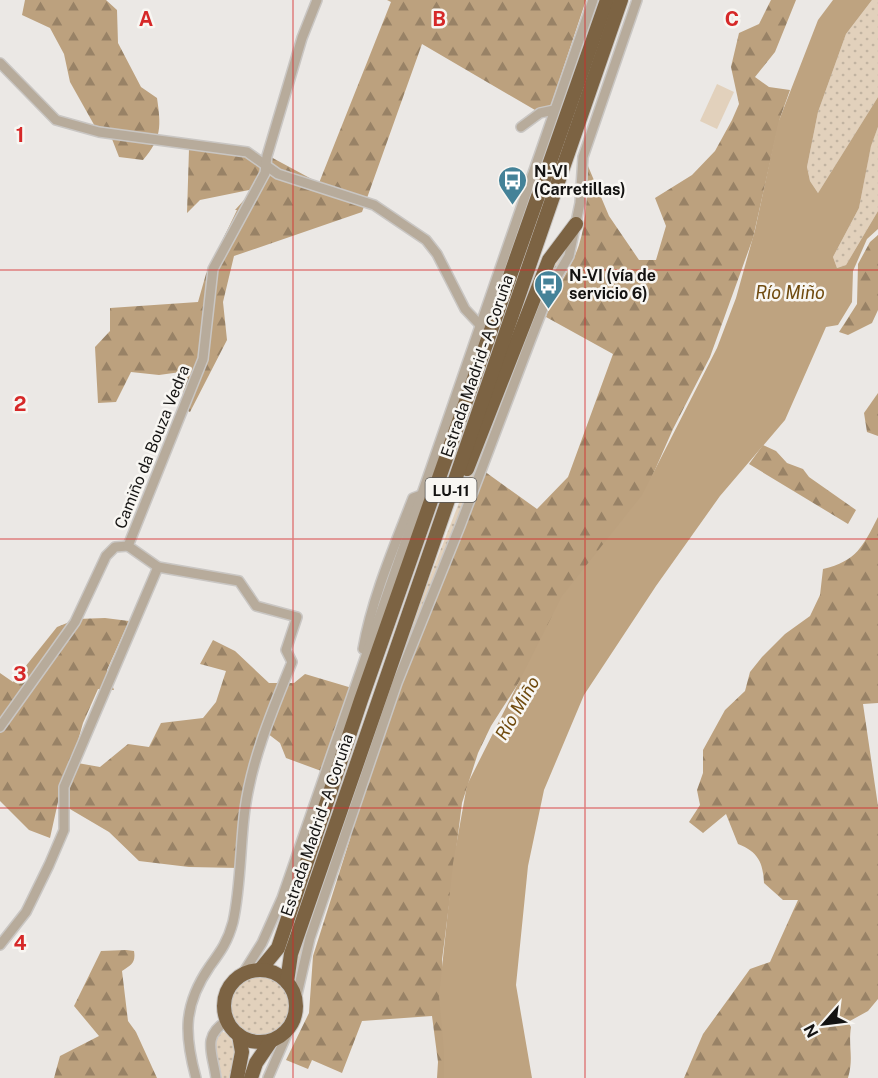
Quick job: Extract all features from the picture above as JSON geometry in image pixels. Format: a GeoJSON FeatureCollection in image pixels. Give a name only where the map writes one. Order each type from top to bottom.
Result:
{"type":"FeatureCollection","features":[{"type":"Feature","properties":{"kind":"highway","name":"Estrada Madrid - A Coruña"},"geometry":{"type":"LineString","coordinates":[[260,970],[278,948],[361,700],[606,0]]}},
{"type":"Feature","properties":{"kind":"highway","name":"Estrada Madrid - A Coruña"},"geometry":{"type":"LineString","coordinates":[[287,982],[291,954],[621,0]]}},
{"type":"Feature","properties":{"kind":"highway"},"geometry":{"type":"LineString","coordinates":[[413,598],[549,260],[576,224]]}},
{"type":"Feature","properties":{"kind":"highway"},"geometry":{"type":"LineString","coordinates":[[251,1078],[256,1063],[271,1041],[290,1027],[294,1018],[296,999],[287,982],[279,975],[260,970],[242,975],[234,982],[225,1000],[227,1021],[239,1035],[254,1042],[271,1041]]}},
{"type":"Feature","properties":{"kind":"highway"},"geometry":{"type":"LineString","coordinates":[[237,1078],[242,1053],[239,1035]]}},
{"type":"Feature","properties":{"kind":"street","name":"Camiño da Bouza Vedra"},"geometry":{"type":"LineString","coordinates":[[196,1078],[187,1045],[188,1018],[195,992],[226,945],[233,920],[245,808],[252,772],[292,662],[286,650],[297,618],[256,606],[239,581],[158,567],[128,546],[203,359],[213,269],[265,173],[302,38],[317,0]]}},
{"type":"Feature","properties":{"kind":"street"},"geometry":{"type":"LineString","coordinates":[[242,975],[262,943],[278,909],[593,0]]}},
{"type":"Feature","properties":{"kind":"street"},"geometry":{"type":"LineString","coordinates":[[296,999],[310,938],[397,683],[552,285],[569,256],[576,224],[583,157],[637,0]]}},
{"type":"Feature","properties":{"kind":"street"},"geometry":{"type":"LineString","coordinates":[[0,63],[56,120],[128,136],[248,152],[278,174],[374,205],[426,240],[437,254],[465,309],[480,325]]}},
{"type":"Feature","properties":{"kind":"street"},"geometry":{"type":"LineString","coordinates":[[521,127],[540,113],[554,110]]}},
{"type":"Feature","properties":{"kind":"street"},"geometry":{"type":"LineString","coordinates":[[0,727],[75,622],[106,556],[115,547],[128,546]]}},
{"type":"Feature","properties":{"kind":"street"},"geometry":{"type":"LineString","coordinates":[[0,945],[26,912],[64,830],[64,787],[158,567]]}},
{"type":"Feature","properties":{"kind":"street"},"geometry":{"type":"LineString","coordinates":[[216,1078],[209,1040],[212,1033],[227,1021]]}},
{"type":"Feature","properties":{"kind":"street"},"geometry":{"type":"LineString","coordinates":[[268,1078],[290,1027]]}},
{"type":"Feature","properties":{"kind":"shaded area"},"geometry":{"type":"Polygon","coordinates":[[[872,0],[878,0],[878,97],[818,193],[810,181],[807,167],[818,112],[846,34],[872,0]]]}},
{"type":"Feature","properties":{"kind":"shaded area"},"geometry":{"type":"Polygon","coordinates":[[[717,84],[734,92],[717,129],[700,121],[717,84]]]}},
{"type":"Feature","properties":{"kind":"shaded area"},"geometry":{"type":"Polygon","coordinates":[[[878,127],[878,211],[846,265],[837,268],[833,257],[859,208],[871,145],[878,127]]]}},
{"type":"Feature","properties":{"kind":"shaded area"},"geometry":{"type":"Polygon","coordinates":[[[567,242],[568,249],[534,320],[470,492],[406,648],[336,847],[297,975],[297,960],[407,636],[551,267],[567,242]]]}},
{"type":"Feature","properties":{"kind":"shaded area"},"geometry":{"type":"Polygon","coordinates":[[[260,976],[277,981],[285,989],[290,1006],[285,1023],[277,1031],[260,1036],[243,1031],[235,1023],[230,1006],[235,989],[243,981],[260,976]]]}},
{"type":"Feature","properties":{"kind":"shaded area"},"geometry":{"type":"Polygon","coordinates":[[[222,1032],[227,1033],[235,1049],[231,1078],[222,1078],[216,1054],[216,1043],[222,1032]]]}},
{"type":"Feature","properties":{"kind":"green space"},"geometry":{"type":"Polygon","coordinates":[[[25,0],[106,0],[117,10],[118,43],[141,87],[157,98],[159,131],[154,145],[143,160],[119,157],[112,139],[97,130],[70,82],[64,54],[50,28],[22,15],[25,0]]]}},
{"type":"Feature","properties":{"kind":"green space"},"geometry":{"type":"Polygon","coordinates":[[[387,0],[586,0],[547,117],[422,44],[362,212],[234,256],[223,302],[227,340],[190,412],[180,407],[188,371],[159,375],[131,372],[116,402],[98,403],[95,347],[110,331],[110,308],[198,302],[206,274],[237,210],[235,210],[254,189],[200,200],[187,213],[189,149],[269,156],[319,183],[391,2],[387,0]]]}},
{"type":"Feature","properties":{"kind":"green space"},"geometry":{"type":"Polygon","coordinates":[[[771,0],[796,0],[775,52],[755,77],[769,87],[790,90],[780,118],[753,238],[710,357],[673,429],[643,497],[592,568],[491,726],[478,753],[462,803],[442,960],[445,1001],[462,1078],[437,1078],[438,1062],[432,1016],[362,1021],[342,1073],[312,1060],[308,1069],[286,1060],[309,1013],[313,956],[350,839],[354,818],[414,645],[469,516],[484,471],[537,509],[568,477],[613,354],[546,317],[582,235],[588,166],[609,216],[639,260],[656,260],[666,226],[655,198],[692,175],[715,151],[739,104],[731,67],[739,33],[759,24],[771,0]]]}},
{"type":"Feature","properties":{"kind":"green space"},"geometry":{"type":"Polygon","coordinates":[[[878,235],[878,310],[872,323],[848,335],[839,332],[857,304],[858,264],[870,242],[878,235]]]}},
{"type":"Feature","properties":{"kind":"green space"},"geometry":{"type":"Polygon","coordinates":[[[878,393],[878,436],[867,432],[864,413],[878,393]]]}},
{"type":"Feature","properties":{"kind":"green space"},"geometry":{"type":"Polygon","coordinates":[[[763,445],[776,451],[787,463],[803,469],[809,477],[856,510],[848,524],[749,464],[763,445]]]}},
{"type":"Feature","properties":{"kind":"green space"},"geometry":{"type":"Polygon","coordinates":[[[878,517],[878,703],[863,704],[878,806],[878,999],[868,1011],[848,1022],[851,1027],[851,1064],[848,1078],[684,1078],[703,1034],[750,969],[770,962],[798,900],[783,900],[764,883],[761,864],[755,854],[738,844],[726,814],[703,833],[689,822],[700,805],[697,790],[703,773],[703,750],[725,710],[745,691],[750,672],[785,634],[810,616],[820,595],[823,569],[844,562],[858,551],[878,517]]]}},
{"type":"Feature","properties":{"kind":"green space"},"geometry":{"type":"Polygon","coordinates":[[[105,618],[129,621],[107,670],[114,690],[98,689],[83,723],[72,762],[100,767],[128,744],[149,747],[161,723],[203,718],[216,702],[226,671],[200,664],[213,640],[235,651],[269,683],[294,683],[305,674],[352,688],[324,772],[286,758],[280,743],[263,730],[239,868],[189,867],[139,861],[109,832],[58,802],[50,838],[29,830],[0,801],[0,673],[13,682],[57,627],[77,619],[105,618]]]}},
{"type":"Feature","properties":{"kind":"green space"},"geometry":{"type":"Polygon","coordinates":[[[101,951],[134,951],[132,963],[122,971],[128,1021],[136,1032],[157,1078],[54,1078],[60,1056],[99,1036],[74,1006],[101,951]]]}},
{"type":"Feature","properties":{"kind":"water","name":"Río Miño"},"geometry":{"type":"Polygon","coordinates":[[[833,0],[872,0],[846,34],[818,112],[807,167],[810,181],[818,193],[878,97],[878,127],[871,146],[859,208],[833,257],[837,268],[846,265],[878,211],[878,229],[867,239],[853,271],[852,302],[838,325],[826,327],[785,420],[720,496],[656,586],[584,695],[544,790],[528,866],[516,985],[532,1078],[444,1078],[439,996],[453,863],[467,785],[562,596],[642,495],[717,348],[736,298],[755,230],[778,123],[818,20],[833,0]]]}},
{"type":"Feature","properties":{"kind":"place","name":"N-VI (Carretillas)"},"geometry":{"type":"Point","coordinates":[513,206]}},
{"type":"Feature","properties":{"kind":"place","name":"N-VI (vía de servicio 6)"},"geometry":{"type":"Point","coordinates":[548,310]}}]}
